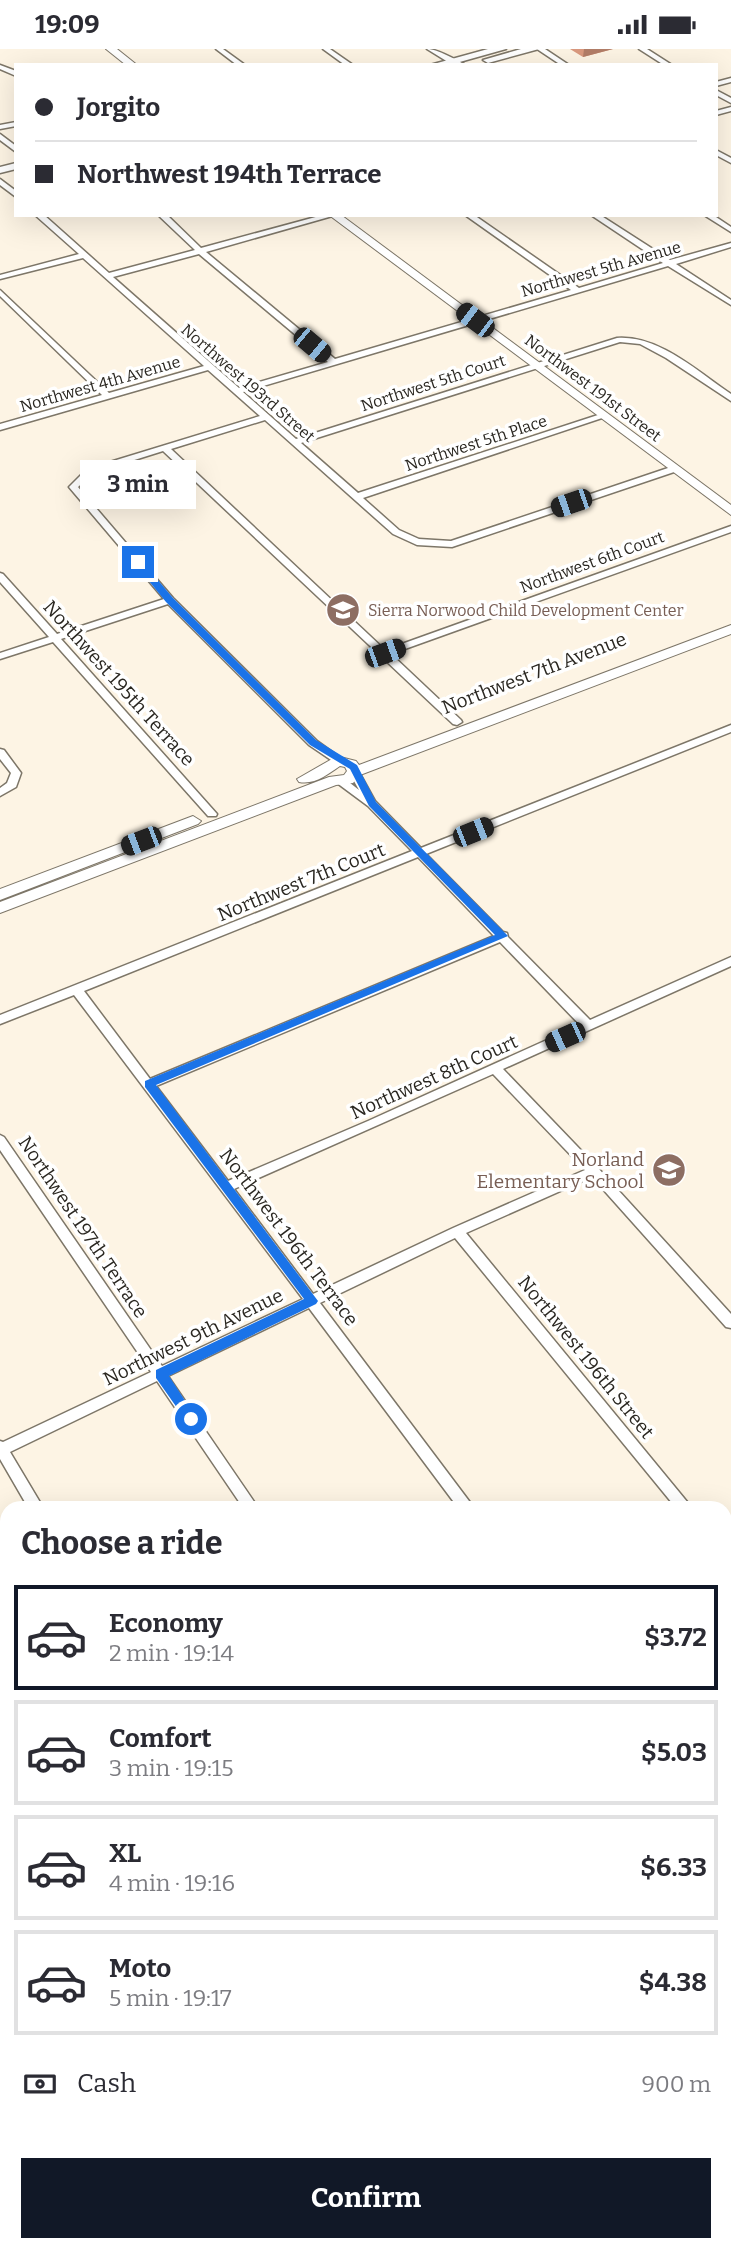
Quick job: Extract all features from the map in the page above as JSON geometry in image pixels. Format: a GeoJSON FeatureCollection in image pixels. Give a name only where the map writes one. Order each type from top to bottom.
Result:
{"type":"FeatureCollection","features":[{"type":"Feature","properties":{"kind":"main road"},"geometry":{"type":"LineString","coordinates":[[442,63],[501,49]]}},
{"type":"Feature","properties":{"kind":"main road"},"geometry":{"type":"LineString","coordinates":[[478,63],[537,49]]}},
{"type":"Feature","properties":{"kind":"street"},"geometry":{"type":"LineString","coordinates":[[111,49],[129,63]]}},
{"type":"Feature","properties":{"kind":"street"},"geometry":{"type":"LineString","coordinates":[[219,49],[239,63]]}},
{"type":"Feature","properties":{"kind":"street"},"geometry":{"type":"LineString","coordinates":[[326,49],[347,63]]}},
{"type":"Feature","properties":{"kind":"street"},"geometry":{"type":"LineString","coordinates":[[430,49],[456,63]]}},
{"type":"Feature","properties":{"kind":"street"},"geometry":{"type":"LineString","coordinates":[[537,49],[562,63]]}},
{"type":"Feature","properties":{"kind":"street"},"geometry":{"type":"LineString","coordinates":[[642,49],[666,63]]}},
{"type":"Feature","properties":{"kind":"street"},"geometry":{"type":"LineString","coordinates":[[0,136],[14,149]]}},
{"type":"Feature","properties":{"kind":"street","name":"Northwest 193rd Street"},"geometry":{"type":"LineString","coordinates":[[40,217],[396,532],[417,542],[452,544],[674,469]]}},
{"type":"Feature","properties":{"kind":"street"},"geometry":{"type":"LineString","coordinates":[[164,217],[200,251],[333,362]]}},
{"type":"Feature","properties":{"kind":"street"},"geometry":{"type":"LineString","coordinates":[[108,277],[326,217]]}},
{"type":"Feature","properties":{"kind":"street","name":"Northwest 191st Street"},"geometry":{"type":"LineString","coordinates":[[336,217],[731,511]]}},
{"type":"Feature","properties":{"kind":"street"},"geometry":{"type":"LineString","coordinates":[[472,217],[577,290]]}},
{"type":"Feature","properties":{"kind":"street"},"geometry":{"type":"LineString","coordinates":[[599,217],[731,303]]}},
{"type":"Feature","properties":{"kind":"street"},"geometry":{"type":"LineString","coordinates":[[711,217],[731,230]]}},
{"type":"Feature","properties":{"kind":"street","name":"Northwest 5th Avenue"},"geometry":{"type":"LineString","coordinates":[[237,391],[731,245]]}},
{"type":"Feature","properties":{"kind":"street"},"geometry":{"type":"LineString","coordinates":[[0,277],[84,255]]}},
{"type":"Feature","properties":{"kind":"street"},"geometry":{"type":"LineString","coordinates":[[0,292],[108,396]]}},
{"type":"Feature","properties":{"kind":"street","name":"Northwest 5th Court"},"geometry":{"type":"LineString","coordinates":[[294,442],[620,340],[642,342],[669,356],[731,398]]}},
{"type":"Feature","properties":{"kind":"street","name":"Northwest 4th Avenue"},"geometry":{"type":"LineString","coordinates":[[2,424],[208,367]]}},
{"type":"Feature","properties":{"kind":"street","name":"Northwest 5th Place"},"geometry":{"type":"LineString","coordinates":[[356,497],[604,416]]}},
{"type":"Feature","properties":{"kind":"street"},"geometry":{"type":"LineString","coordinates":[[266,417],[90,471],[74,487],[170,600],[313,743],[351,768],[372,804]]}},
{"type":"Feature","properties":{"kind":"street"},"geometry":{"type":"LineString","coordinates":[[165,448],[457,722]]}},
{"type":"Feature","properties":{"kind":"street","name":"Northwest 6th Court"},"geometry":{"type":"LineString","coordinates":[[385,653],[731,529]]}},
{"type":"Feature","properties":{"kind":"street","name":"Northwest 195th Terrace"},"geometry":{"type":"LineString","coordinates":[[0,576],[212,814]]}},
{"type":"Feature","properties":{"kind":"street"},"geometry":{"type":"LineString","coordinates":[[0,656],[170,600]]}},
{"type":"Feature","properties":{"kind":"street","name":"Northwest 7th Avenue"},"geometry":{"type":"LineString","coordinates":[[351,768],[457,722],[731,619]]}},
{"type":"Feature","properties":{"kind":"street","name":"Northwest 7th Avenue"},"geometry":{"type":"LineString","coordinates":[[351,768],[731,629]]}},
{"type":"Feature","properties":{"kind":"street","name":"Northwest 7th Court"},"geometry":{"type":"LineString","coordinates":[[0,1020],[731,728]]}},
{"type":"Feature","properties":{"kind":"street"},"geometry":{"type":"LineString","coordinates":[[313,743],[331,775],[372,804],[589,1025]]}},
{"type":"Feature","properties":{"kind":"street"},"geometry":{"type":"LineString","coordinates":[[0,752],[16,773],[12,785],[0,793]]}},
{"type":"Feature","properties":{"kind":"street","name":"Northwest 7th Avenue"},"geometry":{"type":"LineString","coordinates":[[0,895],[212,814],[331,775],[348,780],[351,768]]}},
{"type":"Feature","properties":{"kind":"street","name":"Northwest 7th Avenue"},"geometry":{"type":"LineString","coordinates":[[0,908],[331,775]]}},
{"type":"Feature","properties":{"kind":"street"},"geometry":{"type":"LineString","coordinates":[[149,1084],[503,936]]}},
{"type":"Feature","properties":{"kind":"street","name":"Northwest 8th Court"},"geometry":{"type":"LineString","coordinates":[[226,1187],[731,961]]}},
{"type":"Feature","properties":{"kind":"street","name":"Northwest 196th Terrace"},"geometry":{"type":"LineString","coordinates":[[77,990],[462,1501]]}},
{"type":"Feature","properties":{"kind":"street"},"geometry":{"type":"LineString","coordinates":[[495,1068],[731,1323]]}},
{"type":"Feature","properties":{"kind":"street","name":"Northwest 197th Terrace"},"geometry":{"type":"LineString","coordinates":[[0,1140],[247,1501]]}},
{"type":"Feature","properties":{"kind":"street","name":"Northwest 9th Avenue"},"geometry":{"type":"LineString","coordinates":[[0,1448],[161,1374],[457,1231],[593,1171]]}},
{"type":"Feature","properties":{"kind":"street","name":"Northwest 196th Street"},"geometry":{"type":"LineString","coordinates":[[457,1231],[679,1501]]}},
{"type":"Feature","properties":{"kind":"street"},"geometry":{"type":"LineString","coordinates":[[0,1448],[32,1501]]}},
{"type":"Feature","properties":{"kind":"place","name":"Sierra Norwood Child Development Center"},"geometry":{"type":"Point","coordinates":[343,610]}},
{"type":"Feature","properties":{"kind":"place","name":"Norland Elementary School"},"geometry":{"type":"Point","coordinates":[669,1170]}},
{"type":"Feature","properties":{"kind":"route"},"geometry":{"type":"LineString","coordinates":[[138,562],[170,600],[313,743],[341,762],[354,767],[355,774],[372,804],[503,936],[149,1084],[312,1301],[161,1374],[191,1419]]}}]}
